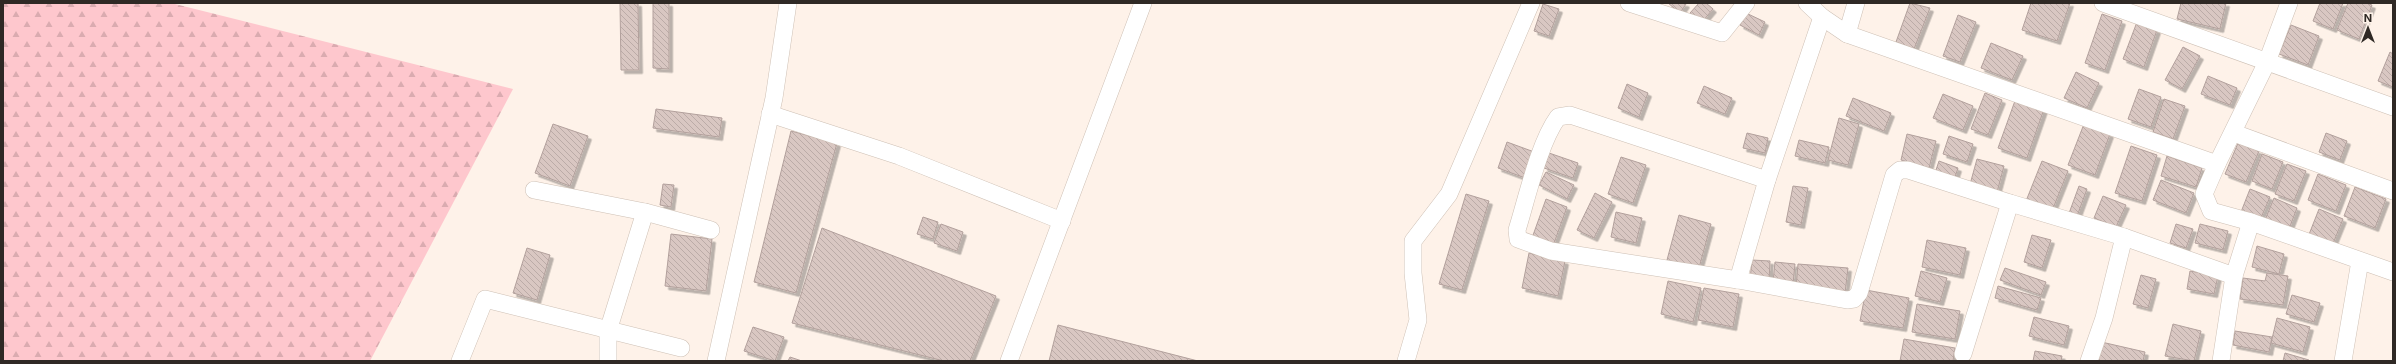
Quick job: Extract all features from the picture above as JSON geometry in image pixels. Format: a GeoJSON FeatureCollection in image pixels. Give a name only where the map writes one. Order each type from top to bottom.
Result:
{"type":"FeatureCollection","features":[{"type":"Feature","properties":{"kind":"street"},"geometry":{"type":"LineString","coordinates":[[716,361],[770,114],[788,3]]}},
{"type":"Feature","properties":{"kind":"street"},"geometry":{"type":"LineString","coordinates":[[1009,361],[1143,3]]}},
{"type":"Feature","properties":{"kind":"street"},"geometry":{"type":"LineString","coordinates":[[1406,361],[1418,320],[1413,272],[1413,241],[1449,194],[1531,3]]}},
{"type":"Feature","properties":{"kind":"street"},"geometry":{"type":"LineString","coordinates":[[1629,3],[1722,33],[1741,5]]}},
{"type":"Feature","properties":{"kind":"street"},"geometry":{"type":"LineString","coordinates":[[1807,3],[1822,17],[1847,34],[2217,164]]}},
{"type":"Feature","properties":{"kind":"street"},"geometry":{"type":"LineString","coordinates":[[1847,34],[1856,3]]}},
{"type":"Feature","properties":{"kind":"street"},"geometry":{"type":"LineString","coordinates":[[2103,3],[2393,107]]}},
{"type":"Feature","properties":{"kind":"street"},"geometry":{"type":"LineString","coordinates":[[2289,3],[2267,62],[2204,194],[2211,211],[2251,222],[2393,272]]}},
{"type":"Feature","properties":{"kind":"street"},"geometry":{"type":"LineString","coordinates":[[1738,280],[1767,180],[1822,17]]}},
{"type":"Feature","properties":{"kind":"street"},"geometry":{"type":"LineString","coordinates":[[770,114],[899,156],[1062,221]]}},
{"type":"Feature","properties":{"kind":"street"},"geometry":{"type":"LineString","coordinates":[[1767,180],[1570,115],[1558,117],[1551,126],[1517,230],[1518,239],[1551,251],[1738,280],[1847,300],[1854,299],[1859,292],[1894,175],[1900,170],[1908,170],[2010,203],[2124,237],[2234,276]]}},
{"type":"Feature","properties":{"kind":"street"},"geometry":{"type":"LineString","coordinates":[[2234,132],[2393,191]]}},
{"type":"Feature","properties":{"kind":"street"},"geometry":{"type":"LineString","coordinates":[[534,190],[645,212],[711,230]]}},
{"type":"Feature","properties":{"kind":"street"},"geometry":{"type":"LineString","coordinates":[[1963,354],[2010,203]]}},
{"type":"Feature","properties":{"kind":"street"},"geometry":{"type":"LineString","coordinates":[[608,361],[608,330],[645,212]]}},
{"type":"Feature","properties":{"kind":"street"},"geometry":{"type":"LineString","coordinates":[[2221,361],[2234,276],[2251,222]]}},
{"type":"Feature","properties":{"kind":"street"},"geometry":{"type":"LineString","coordinates":[[2089,361],[2104,318],[2124,237]]}},
{"type":"Feature","properties":{"kind":"street"},"geometry":{"type":"LineString","coordinates":[[2343,361],[2360,261]]}},
{"type":"Feature","properties":{"kind":"street"},"geometry":{"type":"LineString","coordinates":[[460,361],[485,299],[681,348]]}},
{"type":"Feature","properties":{"kind":"green space"},"geometry":{"type":"Polygon","coordinates":[[[3,3],[171,3],[513,89],[370,361],[3,361],[3,3]]]}},
{"type":"Feature","properties":{"kind":"building"},"geometry":{"type":"Polygon","coordinates":[[[620,3],[638,3],[639,70],[621,70],[620,3]]]}},
{"type":"Feature","properties":{"kind":"building"},"geometry":{"type":"Polygon","coordinates":[[[653,3],[669,3],[669,69],[653,68],[653,3]]]}},
{"type":"Feature","properties":{"kind":"building"},"geometry":{"type":"Polygon","coordinates":[[[1668,3],[1684,3],[1686,4],[1680,13],[1668,3]]]}},
{"type":"Feature","properties":{"kind":"building"},"geometry":{"type":"Polygon","coordinates":[[[1699,3],[1706,3],[1713,9],[1702,22],[1690,13],[1699,3]]]}},
{"type":"Feature","properties":{"kind":"building"},"geometry":{"type":"Polygon","coordinates":[[[1910,3],[1930,8],[1914,49],[1896,42],[1910,3]]]}},
{"type":"Feature","properties":{"kind":"building"},"geometry":{"type":"Polygon","coordinates":[[[2031,3],[2070,3],[2057,41],[2022,30],[2031,3]]]}},
{"type":"Feature","properties":{"kind":"building"},"geometry":{"type":"Polygon","coordinates":[[[2181,3],[2226,3],[2220,29],[2177,19],[2181,3]]]}},
{"type":"Feature","properties":{"kind":"building"},"geometry":{"type":"Polygon","coordinates":[[[2320,3],[2343,3],[2333,29],[2313,21],[2320,3]]]}},
{"type":"Feature","properties":{"kind":"building"},"geometry":{"type":"Polygon","coordinates":[[[2348,3],[2366,3],[2372,5],[2359,39],[2337,30],[2348,3]]]}},
{"type":"Feature","properties":{"kind":"building"},"geometry":{"type":"Polygon","coordinates":[[[1543,4],[1559,9],[1549,36],[1534,31],[1543,4]]]}},
{"type":"Feature","properties":{"kind":"building"},"geometry":{"type":"Polygon","coordinates":[[[1746,13],[1765,22],[1759,35],[1740,25],[1746,13]]]}},
{"type":"Feature","properties":{"kind":"building"},"geometry":{"type":"Polygon","coordinates":[[[2102,14],[2122,21],[2105,70],[2085,63],[2102,14]]]}},
{"type":"Feature","properties":{"kind":"building"},"geometry":{"type":"Polygon","coordinates":[[[1958,15],[1976,22],[1960,62],[1943,56],[1958,15]]]}},
{"type":"Feature","properties":{"kind":"building"},"geometry":{"type":"Polygon","coordinates":[[[2137,22],[2157,30],[2144,67],[2123,59],[2137,22]]]}},
{"type":"Feature","properties":{"kind":"building"},"geometry":{"type":"Polygon","coordinates":[[[2291,25],[2319,36],[2308,65],[2279,54],[2291,25]]]}},
{"type":"Feature","properties":{"kind":"building"},"geometry":{"type":"Polygon","coordinates":[[[1991,43],[2023,56],[2012,80],[1981,68],[1991,43]]]}},
{"type":"Feature","properties":{"kind":"building"},"geometry":{"type":"Polygon","coordinates":[[[2183,47],[2200,56],[2182,89],[2165,80],[2183,47]]]}},
{"type":"Feature","properties":{"kind":"building"},"geometry":{"type":"Polygon","coordinates":[[[2390,52],[2393,54],[2393,87],[2378,81],[2390,52]]]}},
{"type":"Feature","properties":{"kind":"building"},"geometry":{"type":"Polygon","coordinates":[[[2076,72],[2099,83],[2087,108],[2064,98],[2076,72]]]}},
{"type":"Feature","properties":{"kind":"building"},"geometry":{"type":"Polygon","coordinates":[[[2208,76],[2237,88],[2230,105],[2201,94],[2208,76]]]}},
{"type":"Feature","properties":{"kind":"building"},"geometry":{"type":"Polygon","coordinates":[[[1627,84],[1648,93],[1639,117],[1618,108],[1627,84]]]}},
{"type":"Feature","properties":{"kind":"building"},"geometry":{"type":"Polygon","coordinates":[[[1704,86],[1732,98],[1725,114],[1697,103],[1704,86]]]}},
{"type":"Feature","properties":{"kind":"building"},"geometry":{"type":"Polygon","coordinates":[[[2139,89],[2161,97],[2151,127],[2128,119],[2139,89]]]}},
{"type":"Feature","properties":{"kind":"building"},"geometry":{"type":"Polygon","coordinates":[[[1985,93],[2002,100],[1988,135],[1971,129],[1985,93]]]}},
{"type":"Feature","properties":{"kind":"building"},"geometry":{"type":"Polygon","coordinates":[[[1943,94],[1973,106],[1963,130],[1933,118],[1943,94]]]}},
{"type":"Feature","properties":{"kind":"building"},"geometry":{"type":"Polygon","coordinates":[[[1853,98],[1891,113],[1884,131],[1846,116],[1853,98]]]}},
{"type":"Feature","properties":{"kind":"building"},"geometry":{"type":"Polygon","coordinates":[[[2016,98],[2044,109],[2027,158],[1998,148],[2016,98]]]}},
{"type":"Feature","properties":{"kind":"building"},"geometry":{"type":"Polygon","coordinates":[[[2164,99],[2185,106],[2173,139],[2153,132],[2164,99]]]}},
{"type":"Feature","properties":{"kind":"building"},"geometry":{"type":"Polygon","coordinates":[[[656,109],[722,118],[719,137],[653,128],[656,109]]]}},
{"type":"Feature","properties":{"kind":"building"},"geometry":{"type":"Polygon","coordinates":[[[1839,118],[1859,124],[1848,165],[1828,160],[1839,118]]]}},
{"type":"Feature","properties":{"kind":"building"},"geometry":{"type":"Polygon","coordinates":[[[553,124],[588,136],[570,186],[535,173],[553,124]]]}},
{"type":"Feature","properties":{"kind":"building"},"geometry":{"type":"Polygon","coordinates":[[[2084,124],[2110,134],[2095,175],[2068,165],[2084,124]]]}},
{"type":"Feature","properties":{"kind":"building"},"geometry":{"type":"Polygon","coordinates":[[[791,131],[837,143],[796,293],[754,282],[791,131]]]}},
{"type":"Feature","properties":{"kind":"building"},"geometry":{"type":"Polygon","coordinates":[[[1747,133],[1768,138],[1765,153],[1743,148],[1747,133]]]}},
{"type":"Feature","properties":{"kind":"building"},"geometry":{"type":"Polygon","coordinates":[[[2326,133],[2347,141],[2340,160],[2319,152],[2326,133]]]}},
{"type":"Feature","properties":{"kind":"building"},"geometry":{"type":"Polygon","coordinates":[[[1907,134],[1936,141],[1929,168],[1901,160],[1907,134]]]}},
{"type":"Feature","properties":{"kind":"building"},"geometry":{"type":"Polygon","coordinates":[[[1949,136],[1973,144],[1967,162],[1943,154],[1949,136]]]}},
{"type":"Feature","properties":{"kind":"building"},"geometry":{"type":"Polygon","coordinates":[[[1799,140],[1829,147],[1825,163],[1795,156],[1799,140]]]}},
{"type":"Feature","properties":{"kind":"building"},"geometry":{"type":"Polygon","coordinates":[[[1507,142],[1537,153],[1528,179],[1498,168],[1507,142]]]}},
{"type":"Feature","properties":{"kind":"building"},"geometry":{"type":"Polygon","coordinates":[[[2238,143],[2259,151],[2246,182],[2225,174],[2238,143]]]}},
{"type":"Feature","properties":{"kind":"building"},"geometry":{"type":"Polygon","coordinates":[[[2131,146],[2157,155],[2142,201],[2115,193],[2131,146]]]}},
{"type":"Feature","properties":{"kind":"building"},"geometry":{"type":"Polygon","coordinates":[[[1549,153],[1578,163],[1573,178],[1544,168],[1549,153]]]}},
{"type":"Feature","properties":{"kind":"building"},"geometry":{"type":"Polygon","coordinates":[[[2262,154],[2283,162],[2272,189],[2252,181],[2262,154]]]}},
{"type":"Feature","properties":{"kind":"building"},"geometry":{"type":"Polygon","coordinates":[[[2167,156],[2202,168],[2196,187],[2161,176],[2167,156]]]}},
{"type":"Feature","properties":{"kind":"building"},"geometry":{"type":"Polygon","coordinates":[[[1621,157],[1646,165],[1633,203],[1608,194],[1621,157]]]}},
{"type":"Feature","properties":{"kind":"building"},"geometry":{"type":"Polygon","coordinates":[[[1977,159],[2004,166],[1996,196],[1969,188],[1977,159]]]}},
{"type":"Feature","properties":{"kind":"building"},"geometry":{"type":"Polygon","coordinates":[[[1939,161],[1958,168],[1953,183],[1934,176],[1939,161]]]}},
{"type":"Feature","properties":{"kind":"building"},"geometry":{"type":"Polygon","coordinates":[[[2042,161],[2068,171],[2052,211],[2026,201],[2042,161]]]}},
{"type":"Feature","properties":{"kind":"building"},"geometry":{"type":"Polygon","coordinates":[[[2287,164],[2306,171],[2294,201],[2275,194],[2287,164]]]}},
{"type":"Feature","properties":{"kind":"building"},"geometry":{"type":"Polygon","coordinates":[[[1546,172],[1574,185],[1567,199],[1539,185],[1546,172]]]}},
{"type":"Feature","properties":{"kind":"building"},"geometry":{"type":"Polygon","coordinates":[[[2318,174],[2346,185],[2336,211],[2308,200],[2318,174]]]}},
{"type":"Feature","properties":{"kind":"building"},"geometry":{"type":"Polygon","coordinates":[[[2161,180],[2194,193],[2186,213],[2153,200],[2161,180]]]}},
{"type":"Feature","properties":{"kind":"building"},"geometry":{"type":"Polygon","coordinates":[[[663,184],[674,185],[671,207],[660,205],[663,184]]]}},
{"type":"Feature","properties":{"kind":"building"},"geometry":{"type":"Polygon","coordinates":[[[1793,186],[1808,188],[1801,225],[1786,222],[1793,186]]]}},
{"type":"Feature","properties":{"kind":"building"},"geometry":{"type":"Polygon","coordinates":[[[2079,186],[2087,189],[2076,219],[2068,216],[2079,186]]]}},
{"type":"Feature","properties":{"kind":"building"},"geometry":{"type":"Polygon","coordinates":[[[2355,187],[2386,199],[2375,228],[2344,216],[2355,187]]]}},
{"type":"Feature","properties":{"kind":"building"},"geometry":{"type":"Polygon","coordinates":[[[2250,189],[2270,197],[2260,220],[2241,212],[2250,189]]]}},
{"type":"Feature","properties":{"kind":"building"},"geometry":{"type":"Polygon","coordinates":[[[1595,193],[1612,202],[1594,238],[1577,230],[1595,193]]]}},
{"type":"Feature","properties":{"kind":"building"},"geometry":{"type":"Polygon","coordinates":[[[1466,194],[1489,201],[1462,290],[1439,284],[1466,194]]]}},
{"type":"Feature","properties":{"kind":"building"},"geometry":{"type":"Polygon","coordinates":[[[2103,196],[2126,205],[2116,227],[2094,218],[2103,196]]]}},
{"type":"Feature","properties":{"kind":"building"},"geometry":{"type":"Polygon","coordinates":[[[2274,198],[2297,208],[2289,229],[2265,220],[2274,198]]]}},
{"type":"Feature","properties":{"kind":"building"},"geometry":{"type":"Polygon","coordinates":[[[1546,199],[1567,207],[1553,246],[1532,238],[1546,199]]]}},
{"type":"Feature","properties":{"kind":"building"},"geometry":{"type":"Polygon","coordinates":[[[2319,209],[2343,219],[2332,246],[2308,237],[2319,209]]]}},
{"type":"Feature","properties":{"kind":"building"},"geometry":{"type":"Polygon","coordinates":[[[1616,212],[1642,218],[1636,243],[1611,237],[1616,212]]]}},
{"type":"Feature","properties":{"kind":"building"},"geometry":{"type":"Polygon","coordinates":[[[1679,215],[1711,224],[1699,268],[1667,260],[1679,215]]]}},
{"type":"Feature","properties":{"kind":"building"},"geometry":{"type":"Polygon","coordinates":[[[923,217],[938,222],[933,239],[917,234],[923,217]]]}},
{"type":"Feature","properties":{"kind":"building"},"geometry":{"type":"Polygon","coordinates":[[[941,224],[963,232],[957,251],[934,243],[941,224]]]}},
{"type":"Feature","properties":{"kind":"building"},"geometry":{"type":"Polygon","coordinates":[[[2176,224],[2193,229],[2186,248],[2170,243],[2176,224]]]}},
{"type":"Feature","properties":{"kind":"building"},"geometry":{"type":"Polygon","coordinates":[[[2200,224],[2228,231],[2223,250],[2195,243],[2200,224]]]}},
{"type":"Feature","properties":{"kind":"building"},"geometry":{"type":"Polygon","coordinates":[[[822,228],[996,296],[970,361],[944,361],[792,323],[822,228]]]}},
{"type":"Feature","properties":{"kind":"building"},"geometry":{"type":"Polygon","coordinates":[[[671,234],[712,239],[706,291],[665,286],[671,234]]]}},
{"type":"Feature","properties":{"kind":"building"},"geometry":{"type":"Polygon","coordinates":[[[2032,235],[2051,240],[2042,268],[2024,262],[2032,235]]]}},
{"type":"Feature","properties":{"kind":"building"},"geometry":{"type":"Polygon","coordinates":[[[1927,240],[1966,248],[1960,275],[1922,267],[1927,240]]]}},
{"type":"Feature","properties":{"kind":"building"},"geometry":{"type":"Polygon","coordinates":[[[2257,246],[2284,254],[2279,274],[2252,267],[2257,246]]]}},
{"type":"Feature","properties":{"kind":"building"},"geometry":{"type":"Polygon","coordinates":[[[527,248],[550,255],[537,300],[513,293],[527,248]]]}},
{"type":"Feature","properties":{"kind":"building"},"geometry":{"type":"Polygon","coordinates":[[[1529,253],[1565,261],[1558,296],[1522,288],[1529,253]]]}},
{"type":"Feature","properties":{"kind":"building"},"geometry":{"type":"Polygon","coordinates":[[[1752,260],[1770,261],[1769,282],[1750,280],[1752,260]]]}},
{"type":"Feature","properties":{"kind":"building"},"geometry":{"type":"Polygon","coordinates":[[[1775,262],[1795,264],[1793,284],[1773,282],[1775,262]]]}},
{"type":"Feature","properties":{"kind":"building"},"geometry":{"type":"Polygon","coordinates":[[[1798,264],[1848,268],[1845,293],[1796,288],[1798,264]]]}},
{"type":"Feature","properties":{"kind":"building"},"geometry":{"type":"Polygon","coordinates":[[[2005,268],[2046,282],[2041,295],[2000,280],[2005,268]]]}},
{"type":"Feature","properties":{"kind":"building"},"geometry":{"type":"Polygon","coordinates":[[[1921,271],[1947,278],[1940,302],[1915,296],[1921,271]]]}},
{"type":"Feature","properties":{"kind":"building"},"geometry":{"type":"Polygon","coordinates":[[[2190,271],[2218,276],[2214,294],[2187,289],[2190,271]]]}},
{"type":"Feature","properties":{"kind":"building"},"geometry":{"type":"Polygon","coordinates":[[[2267,273],[2288,276],[2283,305],[2240,299],[2243,278],[2265,281],[2267,273]]]}},
{"type":"Feature","properties":{"kind":"building"},"geometry":{"type":"Polygon","coordinates":[[[2141,275],[2156,279],[2148,308],[2133,304],[2141,275]]]}},
{"type":"Feature","properties":{"kind":"building"},"geometry":{"type":"Polygon","coordinates":[[[1668,281],[1701,288],[1693,322],[1661,314],[1668,281]]]}},
{"type":"Feature","properties":{"kind":"building"},"geometry":{"type":"Polygon","coordinates":[[[1998,286],[2041,298],[2037,310],[1995,298],[1998,286]]]}},
{"type":"Feature","properties":{"kind":"building"},"geometry":{"type":"Polygon","coordinates":[[[1704,288],[1739,294],[1733,327],[1698,320],[1704,288]]]}},
{"type":"Feature","properties":{"kind":"building"},"geometry":{"type":"Polygon","coordinates":[[[1866,290],[1909,298],[1903,328],[1860,321],[1866,290]]]}},
{"type":"Feature","properties":{"kind":"building"},"geometry":{"type":"Polygon","coordinates":[[[2292,295],[2320,303],[2314,322],[2286,314],[2292,295]]]}},
{"type":"Feature","properties":{"kind":"building"},"geometry":{"type":"Polygon","coordinates":[[[1917,304],[1960,311],[1955,339],[1912,332],[1917,304]]]}},
{"type":"Feature","properties":{"kind":"building"},"geometry":{"type":"Polygon","coordinates":[[[2034,317],[2069,326],[2064,345],[2029,336],[2034,317]]]}},
{"type":"Feature","properties":{"kind":"building"},"geometry":{"type":"Polygon","coordinates":[[[2277,318],[2310,327],[2303,352],[2271,343],[2277,318]]]}},
{"type":"Feature","properties":{"kind":"building"},"geometry":{"type":"Polygon","coordinates":[[[2173,324],[2201,331],[2194,361],[2165,356],[2173,324]]]}},
{"type":"Feature","properties":{"kind":"building"},"geometry":{"type":"Polygon","coordinates":[[[1058,325],[1198,361],[1049,361],[1058,325]]]}},
{"type":"Feature","properties":{"kind":"building"},"geometry":{"type":"Polygon","coordinates":[[[753,327],[784,337],[775,361],[744,351],[753,327]]]}},
{"type":"Feature","properties":{"kind":"building"},"geometry":{"type":"Polygon","coordinates":[[[2235,331],[2272,337],[2269,352],[2233,345],[2235,331]]]}},
{"type":"Feature","properties":{"kind":"building"},"geometry":{"type":"Polygon","coordinates":[[[1904,339],[1955,348],[1953,361],[1900,361],[1904,339]]]}},
{"type":"Feature","properties":{"kind":"building"},"geometry":{"type":"Polygon","coordinates":[[[2097,341],[2145,352],[2143,361],[2093,361],[2097,341]]]}},
{"type":"Feature","properties":{"kind":"building"},"geometry":{"type":"Polygon","coordinates":[[[2035,351],[2062,356],[2061,361],[2033,361],[2035,351]]]}},
{"type":"Feature","properties":{"kind":"building"},"geometry":{"type":"Polygon","coordinates":[[[2285,353],[2309,360],[2283,361],[2285,353]]]}},
{"type":"Feature","properties":{"kind":"building"},"geometry":{"type":"Polygon","coordinates":[[[790,357],[802,361],[788,361],[790,357]]]}}]}
